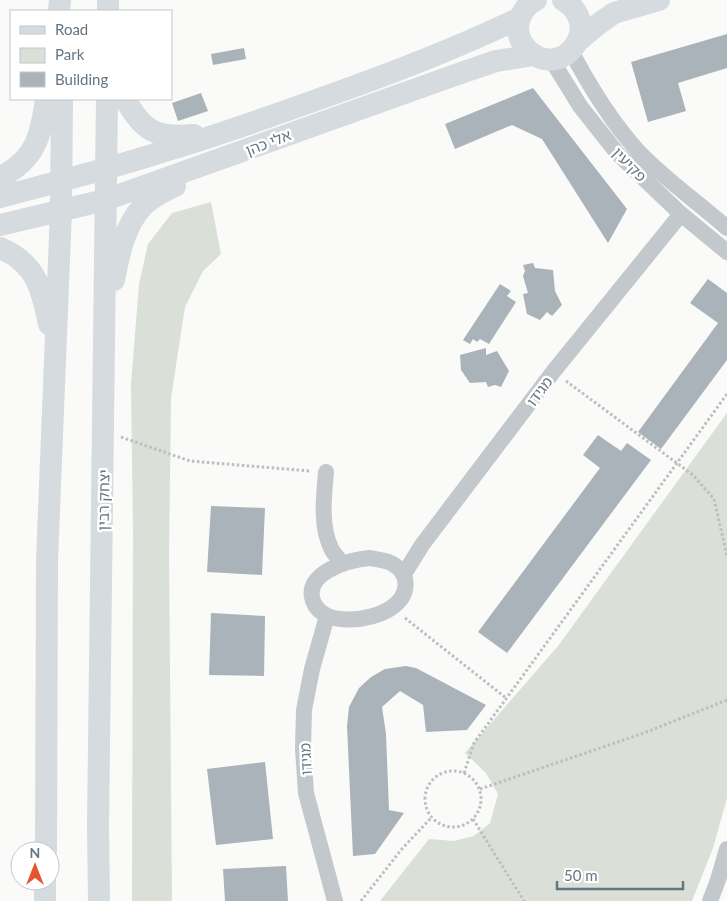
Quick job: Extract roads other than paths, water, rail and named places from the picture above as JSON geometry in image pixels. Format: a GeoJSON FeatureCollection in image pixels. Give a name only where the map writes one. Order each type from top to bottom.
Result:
{"type":"FeatureCollection","features":[{"type":"Feature","properties":{"kind":"main road"},"geometry":{"type":"LineString","coordinates":[[536,0],[524,9],[520,18],[518,28],[520,39],[526,48],[558,52],[614,13],[659,0]]}},
{"type":"Feature","properties":{"kind":"main road"},"geometry":{"type":"LineString","coordinates":[[558,52],[581,31],[581,21],[572,1]]}},
{"type":"Feature","properties":{"kind":"main road","name":"אלי כהן"},"geometry":{"type":"LineString","coordinates":[[0,197],[106,169],[222,132],[376,79],[468,43],[520,18]]}},
{"type":"Feature","properties":{"kind":"main road","name":"אלי כהן"},"geometry":{"type":"LineString","coordinates":[[0,225],[105,200],[240,153],[372,103],[496,61],[558,52]]}},
{"type":"Feature","properties":{"kind":"main road"},"geometry":{"type":"LineString","coordinates":[[0,177],[22,164],[31,152],[42,127],[46,100]]}},
{"type":"Feature","properties":{"kind":"main road"},"geometry":{"type":"LineString","coordinates":[[46,841],[47,561],[62,180],[62,100]]}},
{"type":"Feature","properties":{"kind":"main road","name":"יצחק רבין"},"geometry":{"type":"LineString","coordinates":[[99,901],[98,827],[107,100]]}},
{"type":"Feature","properties":{"kind":"main road"},"geometry":{"type":"LineString","coordinates":[[126,100],[138,120],[148,129],[162,136],[179,137],[222,132]]}},
{"type":"Feature","properties":{"kind":"main road"},"geometry":{"type":"LineString","coordinates":[[105,317],[122,242],[142,207],[159,194],[240,153]]}},
{"type":"Feature","properties":{"kind":"main road"},"geometry":{"type":"LineString","coordinates":[[0,248],[16,256],[33,273],[45,306],[55,354]]}},
{"type":"Feature","properties":{"kind":"street","name":"פקיעין"},"geometry":{"type":"LineString","coordinates":[[558,52],[580,106],[618,154],[681,214],[727,252]]}},
{"type":"Feature","properties":{"kind":"street","name":"פקיעין"},"geometry":{"type":"LineString","coordinates":[[558,52],[590,87],[607,113],[638,151],[727,228]]}},
{"type":"Feature","properties":{"kind":"street","name":"מגידו"},"geometry":{"type":"LineString","coordinates":[[404,574],[422,545],[553,372],[681,214]]}},
{"type":"Feature","properties":{"kind":"street"},"geometry":{"type":"LineString","coordinates":[[326,472],[324,507],[326,530],[331,548],[343,564]]}},
{"type":"Feature","properties":{"kind":"street"},"geometry":{"type":"LineString","coordinates":[[355,560],[381,560],[392,564],[404,574],[407,584],[404,596],[392,608],[381,614],[341,620],[316,610],[312,598],[312,586],[319,578],[330,569],[355,560]]}},
{"type":"Feature","properties":{"kind":"street","name":"מגידו"},"geometry":{"type":"LineString","coordinates":[[327,616],[312,669],[304,710],[303,749],[306,793],[335,901]]}},
{"type":"Feature","properties":{"kind":"street"},"geometry":{"type":"LineString","coordinates":[[710,901],[727,849]]}}]}
